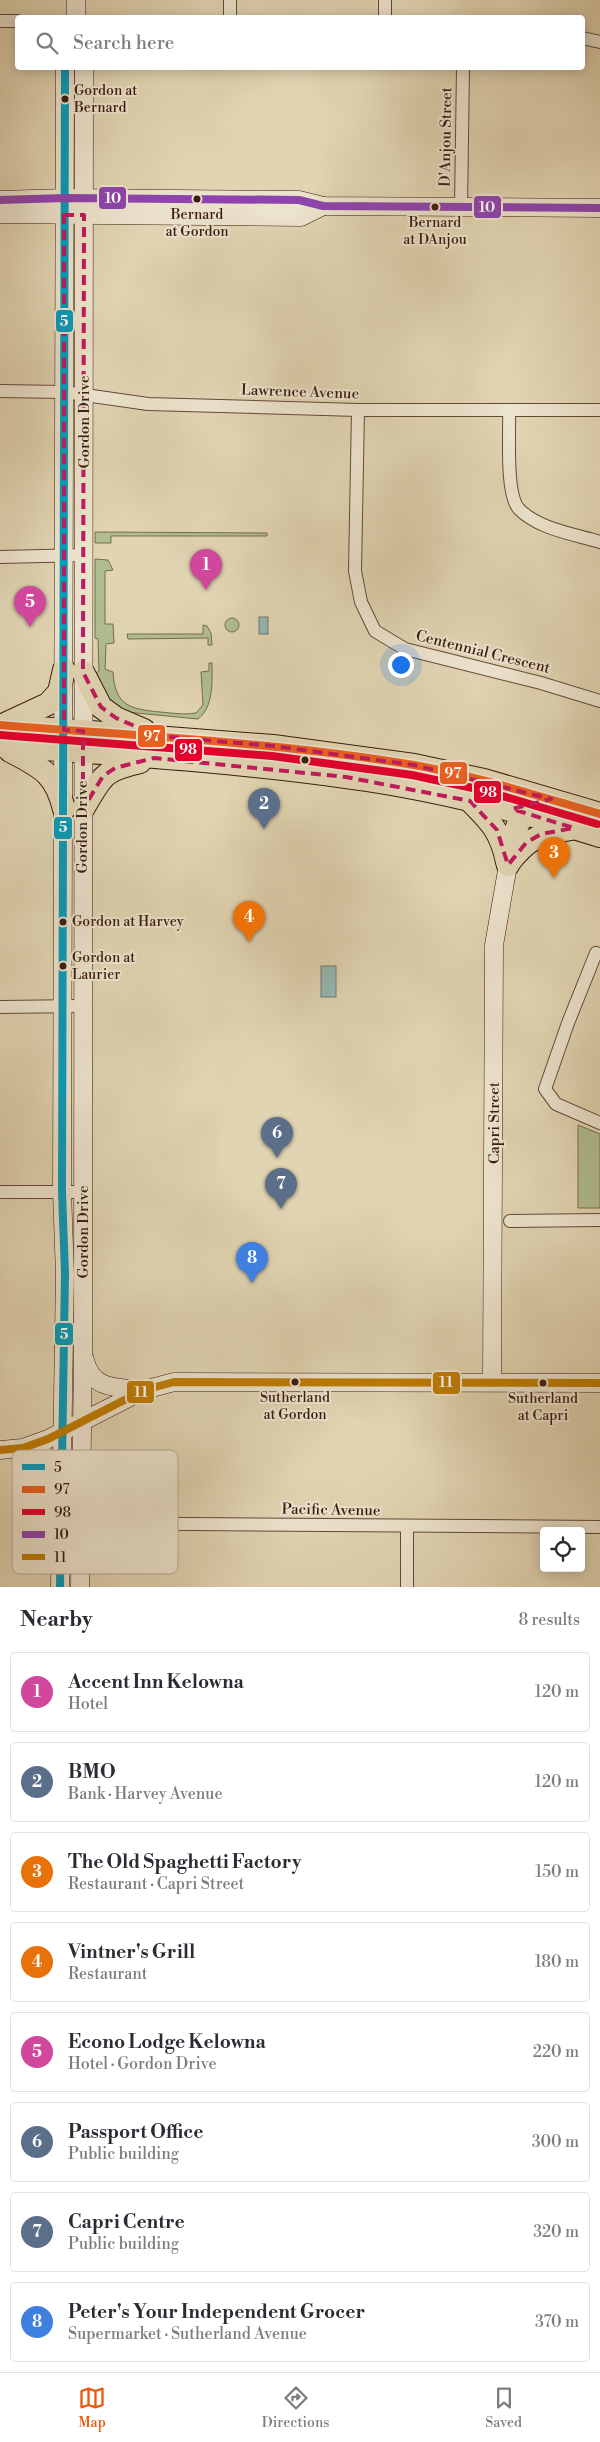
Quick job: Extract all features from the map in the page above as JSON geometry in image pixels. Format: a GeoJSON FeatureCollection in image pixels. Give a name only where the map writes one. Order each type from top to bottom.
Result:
{"type":"FeatureCollection","features":[{"type":"Feature","properties":{"kind":"highway"},"geometry":{"type":"LineString","coordinates":[[1,732],[48,704],[59,692],[73,671],[101,707],[116,718],[158,736]]}},
{"type":"Feature","properties":{"kind":"highway"},"geometry":{"type":"LineString","coordinates":[[1,732],[73,741],[154,758],[346,777],[523,812],[600,836]]}},
{"type":"Feature","properties":{"kind":"highway"},"geometry":{"type":"LineString","coordinates":[[1,732],[48,774],[74,809],[103,776],[115,768],[154,758]]}},
{"type":"Feature","properties":{"kind":"highway"},"geometry":{"type":"LineString","coordinates":[[73,741],[158,736],[273,746],[414,765],[484,780],[600,814]]}},
{"type":"Feature","properties":{"kind":"highway"},"geometry":{"type":"LineString","coordinates":[[508,865],[514,834],[523,812],[533,804],[551,799]]}},
{"type":"Feature","properties":{"kind":"highway"},"geometry":{"type":"LineString","coordinates":[[470,801],[497,830],[504,844],[508,865]]}},
{"type":"Feature","properties":{"kind":"highway"},"geometry":{"type":"LineString","coordinates":[[508,865],[526,843],[541,834],[574,828]]}},
{"type":"Feature","properties":{"kind":"main road"},"geometry":{"type":"LineString","coordinates":[[76,0],[76,15]]}},
{"type":"Feature","properties":{"kind":"main road","name":"Gordon Drive"},"geometry":{"type":"LineString","coordinates":[[65,70],[64,556],[73,671],[74,809],[82,1006],[83,1450]]}},
{"type":"Feature","properties":{"kind":"main road","name":"Gordon Drive"},"geometry":{"type":"LineString","coordinates":[[73,671],[85,555],[83,395],[84,70]]}},
{"type":"Feature","properties":{"kind":"main road"},"geometry":{"type":"LineString","coordinates":[[0,200],[65,206],[301,216],[322,206],[600,208]]}},
{"type":"Feature","properties":{"kind":"main road"},"geometry":{"type":"LineString","coordinates":[[0,214],[65,206]]}},
{"type":"Feature","properties":{"kind":"main road","name":"Gordon Drive"},"geometry":{"type":"LineString","coordinates":[[63,1450],[64,1274],[62,1192],[64,1006],[74,809]]}},
{"type":"Feature","properties":{"kind":"main road","name":"Capri Street"},"geometry":{"type":"LineString","coordinates":[[492,1382],[494,945],[508,865]]}},
{"type":"Feature","properties":{"kind":"main road"},"geometry":{"type":"LineString","coordinates":[[83,1353],[88,1372],[101,1384],[144,1390]]}},
{"type":"Feature","properties":{"kind":"main road"},"geometry":{"type":"LineString","coordinates":[[0,1450],[23,1448],[63,1431],[144,1390],[164,1384],[185,1381],[600,1383]]}},
{"type":"Feature","properties":{"kind":"main road"},"geometry":{"type":"LineString","coordinates":[[23,1448],[29,1450]]}},
{"type":"Feature","properties":{"kind":"main road","name":"Gordon Drive"},"geometry":{"type":"LineString","coordinates":[[60,1574],[60,1587]]}},
{"type":"Feature","properties":{"kind":"main road","name":"Gordon Drive"},"geometry":{"type":"LineString","coordinates":[[80,1574],[80,1587]]}},
{"type":"Feature","properties":{"kind":"street"},"geometry":{"type":"LineString","coordinates":[[230,0],[230,15]]}},
{"type":"Feature","properties":{"kind":"street"},"geometry":{"type":"LineString","coordinates":[[385,0],[385,15]]}},
{"type":"Feature","properties":{"kind":"street"},"geometry":{"type":"LineString","coordinates":[[0,21],[15,21]]}},
{"type":"Feature","properties":{"kind":"street"},"geometry":{"type":"LineString","coordinates":[[585,39],[600,42]]}},
{"type":"Feature","properties":{"kind":"street","name":"D'Anjou Street"},"geometry":{"type":"LineString","coordinates":[[461,207],[463,70]]}},
{"type":"Feature","properties":{"kind":"street","name":"Lawrence Avenue"},"geometry":{"type":"LineString","coordinates":[[0,391],[64,392],[148,404],[358,410],[600,410]]}},
{"type":"Feature","properties":{"kind":"street","name":"Centennial Crescent"},"geometry":{"type":"LineString","coordinates":[[358,410],[355,571],[361,602],[375,631],[405,649],[541,683],[600,701]]}},
{"type":"Feature","properties":{"kind":"street"},"geometry":{"type":"LineString","coordinates":[[510,410],[510,484],[518,508],[540,524],[600,542]]}},
{"type":"Feature","properties":{"kind":"street"},"geometry":{"type":"LineString","coordinates":[[0,557],[85,555]]}},
{"type":"Feature","properties":{"kind":"street"},"geometry":{"type":"LineString","coordinates":[[600,954],[596,953],[545,1089],[556,1104],[600,1123]]}},
{"type":"Feature","properties":{"kind":"street"},"geometry":{"type":"LineString","coordinates":[[0,1007],[82,1006]]}},
{"type":"Feature","properties":{"kind":"street"},"geometry":{"type":"LineString","coordinates":[[0,1192],[83,1192]]}},
{"type":"Feature","properties":{"kind":"street"},"geometry":{"type":"LineString","coordinates":[[510,1221],[600,1220]]}},
{"type":"Feature","properties":{"kind":"street","name":"Pacific Avenue"},"geometry":{"type":"LineString","coordinates":[[178,1525],[600,1527]]}},
{"type":"Feature","properties":{"kind":"street"},"geometry":{"type":"LineString","coordinates":[[407,1527],[407,1587]]}},
{"type":"Feature","properties":{"kind":"highlighted area"},"geometry":{"type":"Polygon","coordinates":[[[64,215],[84,215],[83,672],[101,707],[116,718],[158,736],[273,746],[414,765],[551,799],[512,809],[574,828],[541,834],[526,843],[508,865],[497,830],[470,801],[346,777],[154,758],[115,768],[103,776],[83,809],[83,731],[64,730],[64,215]]]}},
{"type":"Feature","properties":{"kind":"green space"},"geometry":{"type":"Polygon","coordinates":[[[95,532],[267,533],[267,536],[111,536],[111,543],[95,543],[95,532]]]}},
{"type":"Feature","properties":{"kind":"green space"},"geometry":{"type":"Polygon","coordinates":[[[95,559],[108,560],[113,570],[105,571],[105,624],[113,624],[114,643],[106,644],[105,669],[113,672],[114,683],[121,699],[132,707],[149,711],[178,714],[196,713],[203,705],[201,672],[209,671],[209,663],[212,663],[212,685],[209,701],[207,708],[198,719],[126,712],[114,708],[96,673],[99,671],[98,639],[95,638],[95,559]]]}},
{"type":"Feature","properties":{"kind":"green space"},"geometry":{"type":"Polygon","coordinates":[[[229,618],[235,618],[239,625],[235,632],[229,632],[225,628],[225,622],[229,618]]]}},
{"type":"Feature","properties":{"kind":"green space"},"geometry":{"type":"Polygon","coordinates":[[[203,625],[207,626],[211,633],[212,645],[208,645],[208,638],[128,639],[127,634],[203,634],[203,625]]]}},
{"type":"Feature","properties":{"kind":"green space"},"geometry":{"type":"Polygon","coordinates":[[[578,1125],[600,1134],[600,1208],[578,1208],[578,1125]]]}},
{"type":"Feature","properties":{"kind":"water"},"geometry":{"type":"Polygon","coordinates":[[[259,617],[268,617],[268,634],[259,634],[259,617]]]}},
{"type":"Feature","properties":{"kind":"water"},"geometry":{"type":"Polygon","coordinates":[[[321,966],[336,966],[336,997],[321,997],[321,966]]]}},
{"type":"Feature","properties":{"kind":"transit line","name":"5"},"geometry":{"type":"LineString","coordinates":[[62,1450],[65,1274],[62,1192],[65,70]]}},
{"type":"Feature","properties":{"kind":"transit line","name":"10"},"geometry":{"type":"LineString","coordinates":[[0,200],[66,198],[299,200],[323,206],[600,208]]}},
{"type":"Feature","properties":{"kind":"transit line","name":"97"},"geometry":{"type":"LineString","coordinates":[[0,725],[207,740],[363,757],[461,775],[600,814]]}},
{"type":"Feature","properties":{"kind":"transit line","name":"98"},"geometry":{"type":"LineString","coordinates":[[0,735],[272,756],[412,775],[482,790],[597,824]]}},
{"type":"Feature","properties":{"kind":"transit line","name":"11"},"geometry":{"type":"LineString","coordinates":[[0,1450],[23,1448],[48,1439],[144,1390],[174,1382],[600,1383]]}},
{"type":"Feature","properties":{"kind":"transit line","name":"5"},"geometry":{"type":"LineString","coordinates":[[60,1574],[60,1587]]}},
{"type":"Feature","properties":{"kind":"place","name":"Gordon at Bernard"},"geometry":{"type":"Point","coordinates":[65,99]}},
{"type":"Feature","properties":{"kind":"place","name":"Bernard at Gordon"},"geometry":{"type":"Point","coordinates":[197,199]}},
{"type":"Feature","properties":{"kind":"place","name":"Bernard at DAnjou"},"geometry":{"type":"Point","coordinates":[435,207]}},
{"type":"Feature","properties":{"kind":"place","name":"Accent Inn Kelowna"},"geometry":{"type":"Point","coordinates":[206,590]}},
{"type":"Feature","properties":{"kind":"place","name":"Econo Lodge Kelowna"},"geometry":{"type":"Point","coordinates":[30,627]}},
{"type":"Feature","properties":{"kind":"place","name":"BMO"},"geometry":{"type":"Point","coordinates":[264,829]}},
{"type":"Feature","properties":{"kind":"place","name":"The Old Spaghetti Factory"},"geometry":{"type":"Point","coordinates":[554,878]}},
{"type":"Feature","properties":{"kind":"place","name":"Gordon at Harvey"},"geometry":{"type":"Point","coordinates":[63,922]}},
{"type":"Feature","properties":{"kind":"place","name":"Vintner's Grill"},"geometry":{"type":"Point","coordinates":[249,942]}},
{"type":"Feature","properties":{"kind":"place","name":"Gordon at Laurier"},"geometry":{"type":"Point","coordinates":[63,966]}},
{"type":"Feature","properties":{"kind":"place","name":"Passport Office"},"geometry":{"type":"Point","coordinates":[277,1158]}},
{"type":"Feature","properties":{"kind":"place","name":"Capri Centre"},"geometry":{"type":"Point","coordinates":[281,1209]}},
{"type":"Feature","properties":{"kind":"place","name":"Peter's Your Independent Grocer"},"geometry":{"type":"Point","coordinates":[252,1283]}},
{"type":"Feature","properties":{"kind":"place","name":"Sutherland at Gordon"},"geometry":{"type":"Point","coordinates":[295,1382]}},
{"type":"Feature","properties":{"kind":"place","name":"Sutherland at Capri"},"geometry":{"type":"Point","coordinates":[543,1383]}}]}
